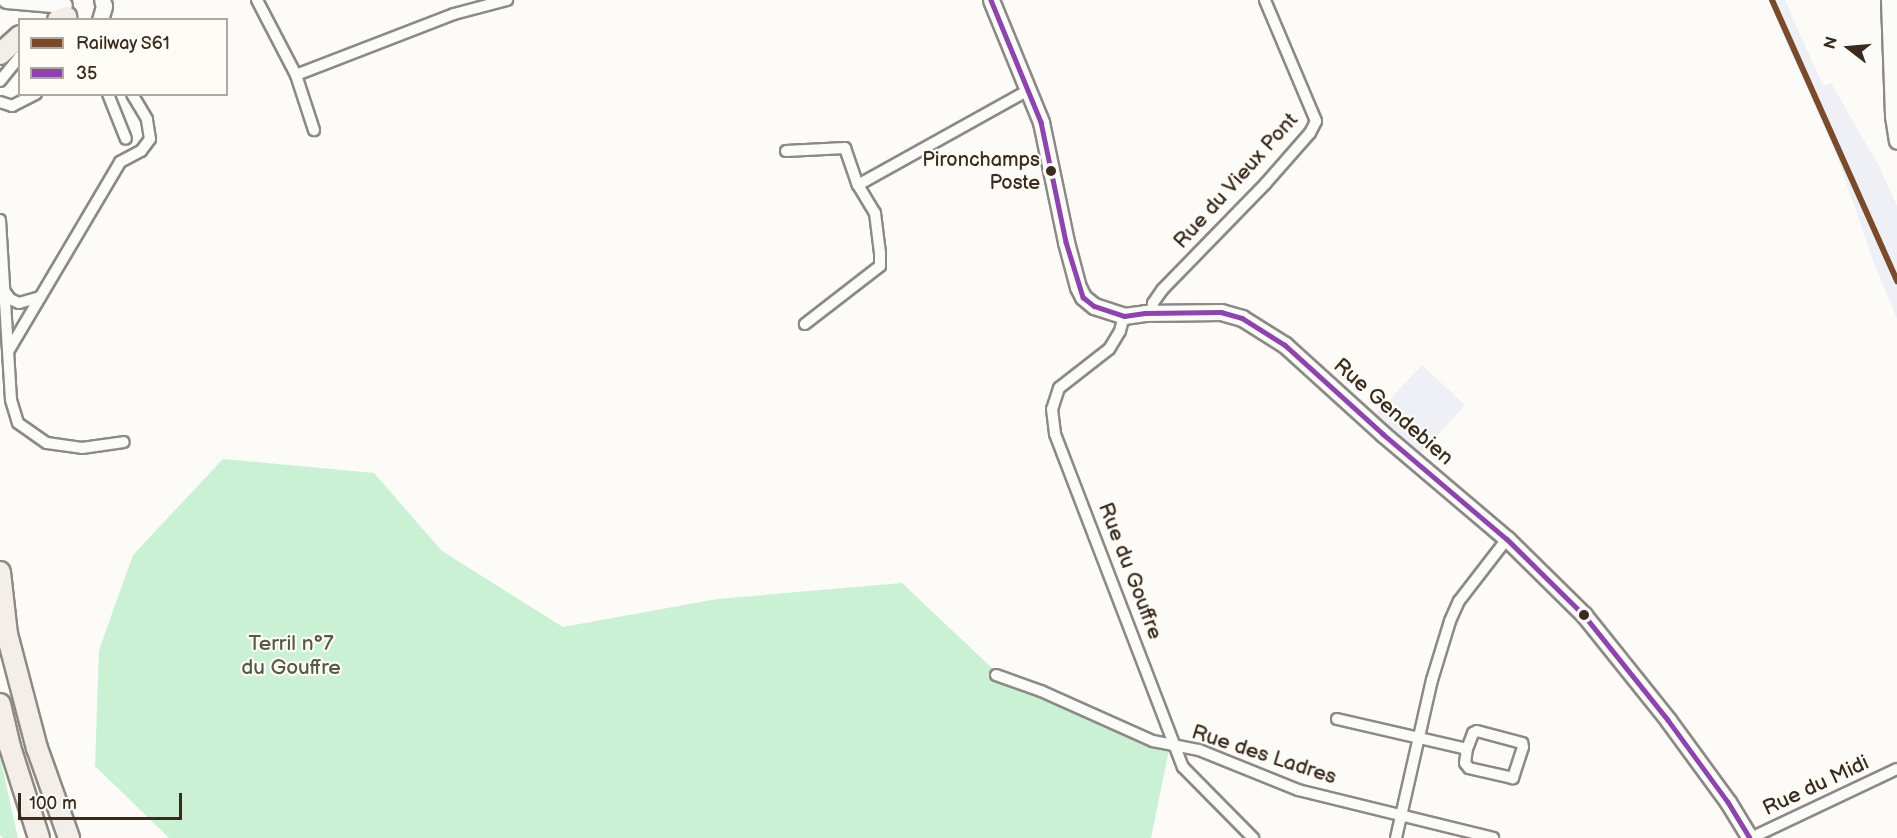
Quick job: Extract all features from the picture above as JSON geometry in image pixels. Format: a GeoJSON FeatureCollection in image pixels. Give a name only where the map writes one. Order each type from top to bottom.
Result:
{"type":"FeatureCollection","features":[{"type":"Feature","properties":{"kind":"highway"},"geometry":{"type":"LineString","coordinates":[[0,54],[18,38]]}},
{"type":"Feature","properties":{"kind":"highway"},"geometry":{"type":"LineString","coordinates":[[0,572],[7,634],[37,748],[69,838]]}},
{"type":"Feature","properties":{"kind":"highway"},"geometry":{"type":"LineString","coordinates":[[0,704],[10,747],[39,838]]}},
{"type":"Feature","properties":{"kind":"main road"},"geometry":{"type":"LineString","coordinates":[[6,0],[65,12]]}},
{"type":"Feature","properties":{"kind":"main road","name":"Rue Gendebien"},"geometry":{"type":"LineString","coordinates":[[991,0],[1041,122],[1078,286],[1083,297],[1094,306],[1124,316],[1152,313],[1221,312],[1242,318],[1285,345],[1383,434],[1507,539],[1590,623],[1668,720],[1728,802],[1750,838]]}},
{"type":"Feature","properties":{"kind":"main road"},"geometry":{"type":"LineString","coordinates":[[1889,0],[1893,116],[1897,141]]}},
{"type":"Feature","properties":{"kind":"street"},"geometry":{"type":"LineString","coordinates":[[257,0],[296,75],[314,130]]}},
{"type":"Feature","properties":{"kind":"street"},"geometry":{"type":"LineString","coordinates":[[296,75],[454,14],[507,0]]}},
{"type":"Feature","properties":{"kind":"street","name":"Rue du Vieux Pont"},"geometry":{"type":"LineString","coordinates":[[1152,313],[1153,303],[1162,290],[1266,183],[1310,133],[1316,121],[1265,0]]}},
{"type":"Feature","properties":{"kind":"street"},"geometry":{"type":"LineString","coordinates":[[0,81],[18,58]]}},
{"type":"Feature","properties":{"kind":"street"},"geometry":{"type":"LineString","coordinates":[[858,185],[1029,90]]}},
{"type":"Feature","properties":{"kind":"street"},"geometry":{"type":"LineString","coordinates":[[0,102],[12,106],[32,96]]}},
{"type":"Feature","properties":{"kind":"street"},"geometry":{"type":"LineString","coordinates":[[109,96],[126,139]]}},
{"type":"Feature","properties":{"kind":"street"},"geometry":{"type":"LineString","coordinates":[[9,350],[120,162],[141,151],[150,139],[147,120],[133,96]]}},
{"type":"Feature","properties":{"kind":"street"},"geometry":{"type":"LineString","coordinates":[[786,151],[844,148],[858,185],[875,213],[880,253],[880,266],[805,324]]}},
{"type":"Feature","properties":{"kind":"street"},"geometry":{"type":"LineString","coordinates":[[0,220],[11,400],[18,423],[48,443],[82,448],[124,442]]}},
{"type":"Feature","properties":{"kind":"street"},"geometry":{"type":"LineString","coordinates":[[5,292],[10,299],[19,303],[40,297]]}},
{"type":"Feature","properties":{"kind":"street","name":"Rue du Gouffre"},"geometry":{"type":"LineString","coordinates":[[1124,316],[1120,331],[1109,349],[1059,388],[1052,409],[1059,446],[1135,636],[1173,746],[1183,767],[1254,838]]}},
{"type":"Feature","properties":{"kind":"street"},"geometry":{"type":"LineString","coordinates":[[1396,838],[1432,680],[1450,621],[1459,601],[1507,539]]}},
{"type":"Feature","properties":{"kind":"street","name":"Rue des Ladres"},"geometry":{"type":"LineString","coordinates":[[996,675],[1041,691],[1153,741],[1198,750],[1298,790],[1492,838]]}},
{"type":"Feature","properties":{"kind":"street"},"geometry":{"type":"LineString","coordinates":[[1337,719],[1467,749]]}},
{"type":"Feature","properties":{"kind":"street"},"geometry":{"type":"LineString","coordinates":[[1477,731],[1522,743],[1523,747],[1513,778],[1468,768],[1467,749],[1473,733],[1477,731]]}},
{"type":"Feature","properties":{"kind":"street","name":"Rue du Midi"},"geometry":{"type":"LineString","coordinates":[[1750,838],[1897,770]]}},
{"type":"Feature","properties":{"kind":"shaded area"},"geometry":{"type":"Polygon","coordinates":[[[1768,0],[1785,0],[1823,86],[1831,83],[1880,168],[1897,206],[1897,319],[1875,266],[1838,159],[1768,0]]]}},
{"type":"Feature","properties":{"kind":"shaded area"},"geometry":{"type":"Polygon","coordinates":[[[1422,365],[1465,405],[1419,455],[1376,415],[1422,365]]]}},
{"type":"Feature","properties":{"kind":"green space","name":"Terril n°7 du Gouffre"},"geometry":{"type":"Polygon","coordinates":[[[223,459],[374,473],[442,551],[563,627],[717,599],[902,583],[994,670],[1169,750],[1151,838],[169,838],[95,766],[99,650],[133,555],[223,459]]]}},
{"type":"Feature","properties":{"kind":"green space"},"geometry":{"type":"Polygon","coordinates":[[[0,757],[18,838],[3,838],[0,835],[0,757]]]}},
{"type":"Feature","properties":{"kind":"rail line","name":"S61"},"geometry":{"type":"LineString","coordinates":[[1772,0],[1897,281]]}},
{"type":"Feature","properties":{"kind":"transit line","name":"35"},"geometry":{"type":"LineString","coordinates":[[991,0],[1041,122],[1066,242],[1083,297],[1094,306],[1124,316],[1145,313],[1221,312],[1242,318],[1285,345],[1383,434],[1507,539],[1584,615],[1668,720],[1728,802],[1750,838]]}},
{"type":"Feature","properties":{"kind":"place","name":"Pironchamps Poste"},"geometry":{"type":"Point","coordinates":[1051,171]}}]}
